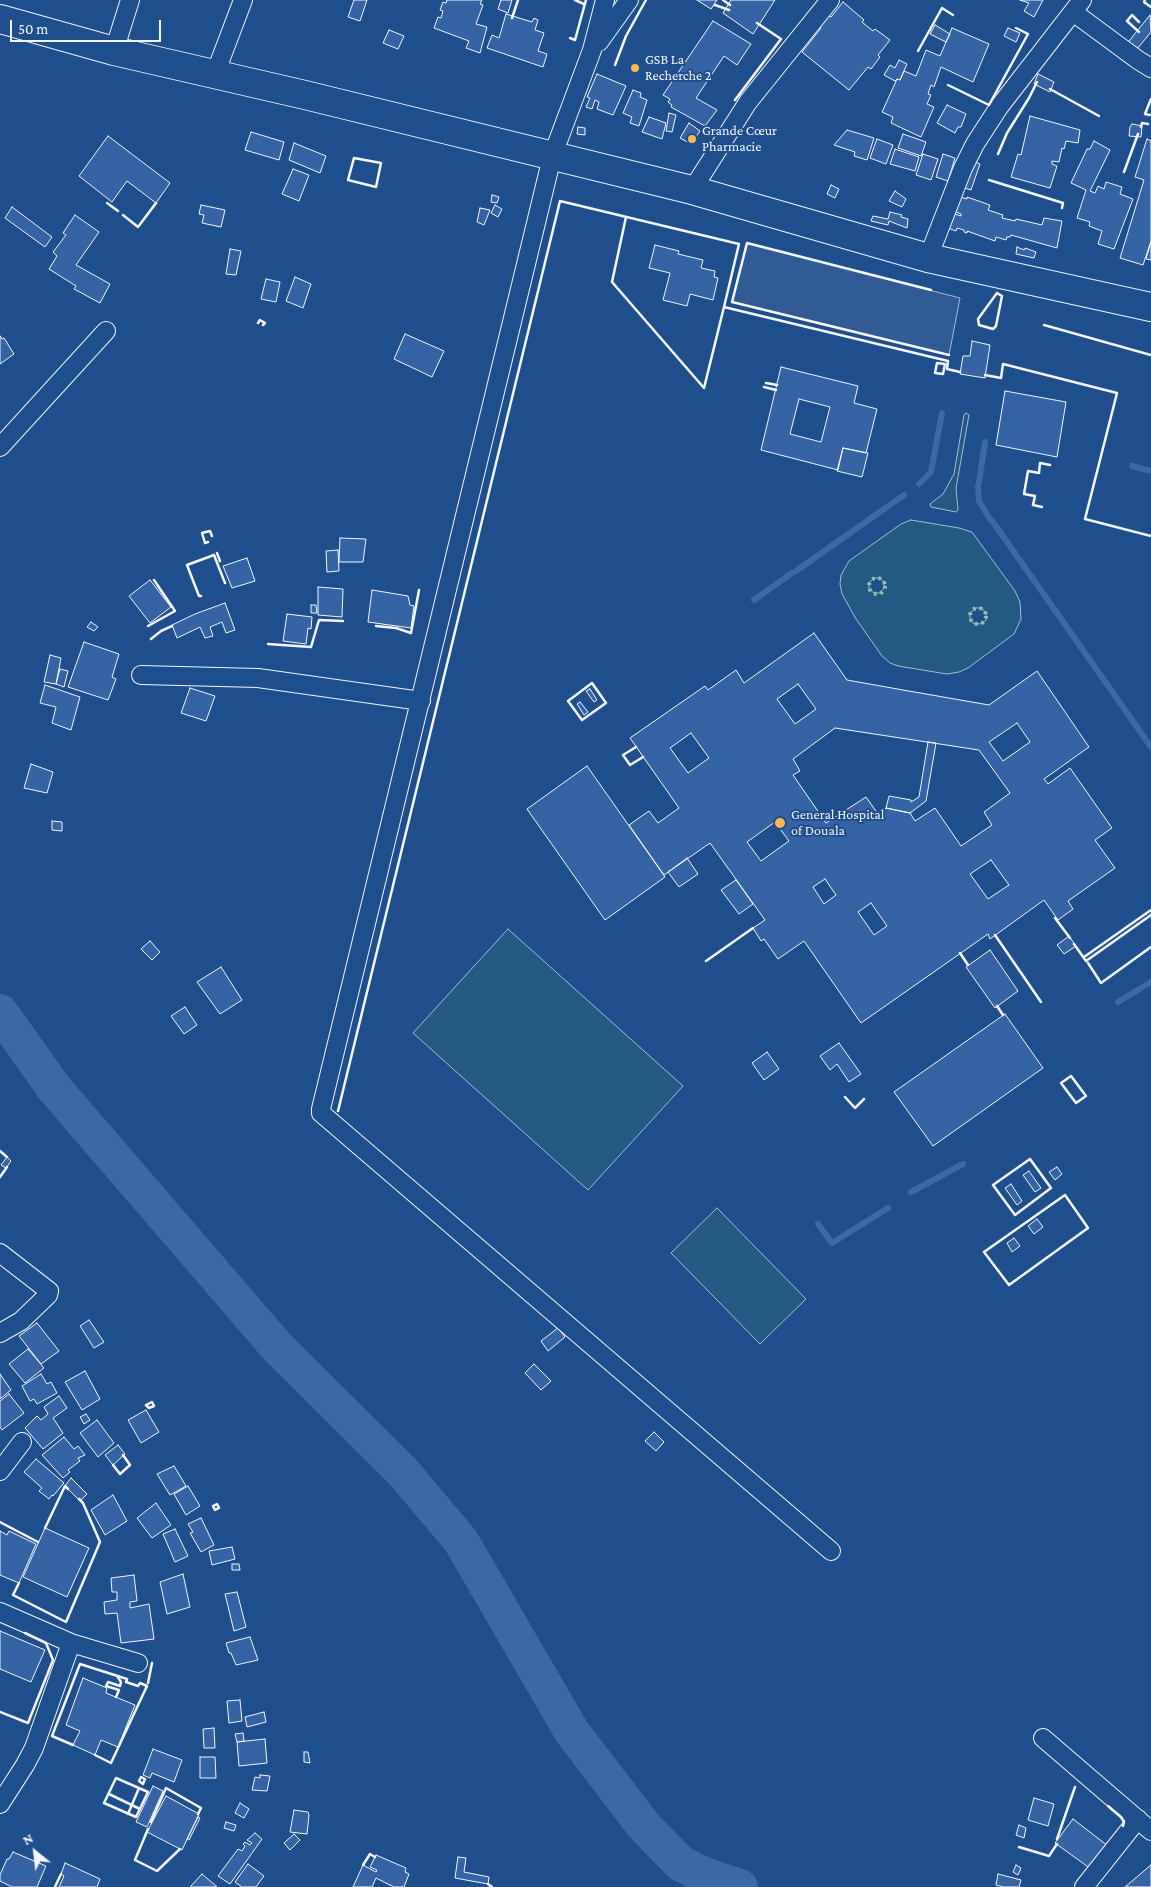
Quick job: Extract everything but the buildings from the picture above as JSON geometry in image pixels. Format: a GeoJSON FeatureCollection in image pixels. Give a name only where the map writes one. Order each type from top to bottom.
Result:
{"type":"FeatureCollection","features":[{"type":"Feature","properties":{"kind":"main road"},"geometry":{"type":"LineString","coordinates":[[0,19],[114,51],[305,95],[692,190],[928,258],[1151,308]]}},
{"type":"Feature","properties":{"kind":"street"},"geometry":{"type":"LineString","coordinates":[[114,51],[130,0]]}},
{"type":"Feature","properties":{"kind":"street"},"geometry":{"type":"LineString","coordinates":[[215,74],[242,0]]}},
{"type":"Feature","properties":{"kind":"street"},"geometry":{"type":"LineString","coordinates":[[605,0],[592,50],[552,157],[321,1113],[831,1550]]}},
{"type":"Feature","properties":{"kind":"street"},"geometry":{"type":"LineString","coordinates":[[592,50],[629,0]]}},
{"type":"Feature","properties":{"kind":"street"},"geometry":{"type":"LineString","coordinates":[[692,190],[748,102],[830,0]]}},
{"type":"Feature","properties":{"kind":"street"},"geometry":{"type":"LineString","coordinates":[[928,258],[963,168],[975,144],[999,107],[1078,6],[1138,60],[1151,68]]}},
{"type":"Feature","properties":{"kind":"street"},"geometry":{"type":"LineString","coordinates":[[0,447],[106,331]]}},
{"type":"Feature","properties":{"kind":"street"},"geometry":{"type":"LineString","coordinates":[[141,675],[258,678],[421,701]]}},
{"type":"Feature","properties":{"kind":"street"},"geometry":{"type":"LineString","coordinates":[[0,1253],[49,1291],[48,1295],[21,1321],[0,1334]]}},
{"type":"Feature","properties":{"kind":"street"},"geometry":{"type":"LineString","coordinates":[[0,1471],[22,1442]]}},
{"type":"Feature","properties":{"kind":"street"},"geometry":{"type":"LineString","coordinates":[[0,1612],[71,1643],[138,1663]]}},
{"type":"Feature","properties":{"kind":"street"},"geometry":{"type":"LineString","coordinates":[[0,1804],[34,1748],[71,1643]]}},
{"type":"Feature","properties":{"kind":"street"},"geometry":{"type":"LineString","coordinates":[[1043,1738],[1151,1831]]}},
{"type":"Feature","properties":{"kind":"street"},"geometry":{"type":"LineString","coordinates":[[1084,1887],[1138,1819]]}},
{"type":"Feature","properties":{"kind":"shaded area"},"geometry":{"type":"Polygon","coordinates":[[[747,243],[960,298],[949,355],[732,302],[747,243]]]}},
{"type":"Feature","properties":{"kind":"shaded area"},"geometry":{"type":"Polygon","coordinates":[[[966,413],[969,415],[956,488],[958,510],[956,512],[931,507],[930,504],[943,494],[954,474],[964,415],[966,413]]]}},
{"type":"Feature","properties":{"kind":"shaded area"},"geometry":{"type":"Polygon","coordinates":[[[911,520],[972,532],[1015,591],[1020,602],[1021,619],[1014,634],[968,668],[959,672],[947,674],[890,663],[882,656],[856,619],[842,594],[841,575],[849,561],[901,524],[911,520]],[[874,578],[869,583],[869,589],[874,593],[880,593],[884,588],[884,582],[879,578],[874,578]],[[976,608],[970,613],[970,618],[973,623],[980,624],[986,620],[986,614],[982,608],[976,608]]]}},
{"type":"Feature","properties":{"kind":"shaded area"},"geometry":{"type":"Polygon","coordinates":[[[508,929],[683,1086],[588,1190],[413,1033],[508,929]]]}},
{"type":"Feature","properties":{"kind":"shaded area"},"geometry":{"type":"Polygon","coordinates":[[[717,1208],[806,1299],[760,1344],[671,1253],[717,1208]]]}},
{"type":"Feature","properties":{"kind":"waterway"},"geometry":{"type":"LineString","coordinates":[[919,484],[931,472],[942,413]]}},
{"type":"Feature","properties":{"kind":"waterway"},"geometry":{"type":"LineString","coordinates":[[979,482],[985,442]]}},
{"type":"Feature","properties":{"kind":"waterway"},"geometry":{"type":"LineString","coordinates":[[1132,466],[1151,471]]}},
{"type":"Feature","properties":{"kind":"waterway"},"geometry":{"type":"LineString","coordinates":[[978,486],[979,501],[990,519]]}},
{"type":"Feature","properties":{"kind":"waterway"},"geometry":{"type":"LineString","coordinates":[[796,571],[904,495]]}},
{"type":"Feature","properties":{"kind":"waterway"},"geometry":{"type":"LineString","coordinates":[[993,522],[1151,747]]}},
{"type":"Feature","properties":{"kind":"waterway"},"geometry":{"type":"LineString","coordinates":[[754,600],[792,573]]}},
{"type":"Feature","properties":{"kind":"waterway"},"geometry":{"type":"LineString","coordinates":[[1118,1002],[1151,982]]}},
{"type":"Feature","properties":{"kind":"waterway"},"geometry":{"type":"LineString","coordinates":[[0,1012],[54,1088],[278,1348],[403,1472],[461,1541],[572,1732],[644,1826],[681,1864],[707,1876],[740,1887]]}},
{"type":"Feature","properties":{"kind":"waterway"},"geometry":{"type":"LineString","coordinates":[[911,1192],[963,1164]]}},
{"type":"Feature","properties":{"kind":"waterway"},"geometry":{"type":"LineString","coordinates":[[818,1224],[832,1243],[888,1208]]}},
{"type":"Feature","properties":{"kind":"hedge"},"geometry":{"type":"LineString","coordinates":[[877,578],[883,580],[885,586],[883,592],[877,594],[871,592],[869,586],[871,580],[877,578]]}},
{"type":"Feature","properties":{"kind":"hedge"},"geometry":{"type":"LineString","coordinates":[[975,608],[981,608],[986,613],[986,616],[984,622],[975,624],[970,619],[970,613],[975,608]]}},
{"type":"Feature","properties":{"kind":"wall"},"geometry":{"type":"LineString","coordinates":[[512,18],[518,0]]}},
{"type":"Feature","properties":{"kind":"wall"},"geometry":{"type":"LineString","coordinates":[[575,0],[584,4]]}},
{"type":"Feature","properties":{"kind":"wall"},"geometry":{"type":"LineString","coordinates":[[570,38],[575,40],[586,0]]}},
{"type":"Feature","properties":{"kind":"wall"},"geometry":{"type":"LineString","coordinates":[[615,65],[626,36],[646,0]]}},
{"type":"Feature","properties":{"kind":"wall"},"geometry":{"type":"LineString","coordinates":[[723,0],[730,5]]}},
{"type":"Feature","properties":{"kind":"wall"},"geometry":{"type":"LineString","coordinates":[[1145,0],[1144,2],[1151,7]]}},
{"type":"Feature","properties":{"kind":"wall"},"geometry":{"type":"LineString","coordinates":[[715,5],[729,10]]}},
{"type":"Feature","properties":{"kind":"wall"},"geometry":{"type":"LineString","coordinates":[[918,51],[942,8],[953,15]]}},
{"type":"Feature","properties":{"kind":"wall"},"geometry":{"type":"LineString","coordinates":[[1139,22],[1132,15],[1127,21],[1139,32]]}},
{"type":"Feature","properties":{"kind":"wall"},"geometry":{"type":"LineString","coordinates":[[735,100],[781,39],[757,23]]}},
{"type":"Feature","properties":{"kind":"wall"},"geometry":{"type":"LineString","coordinates":[[948,85],[989,105],[1028,34],[1016,28]]}},
{"type":"Feature","properties":{"kind":"wall"},"geometry":{"type":"LineString","coordinates":[[998,154],[1007,133],[1037,82]]}},
{"type":"Feature","properties":{"kind":"wall"},"geometry":{"type":"LineString","coordinates":[[1050,89],[1099,116]]}},
{"type":"Feature","properties":{"kind":"wall"},"geometry":{"type":"LineString","coordinates":[[1150,115],[1145,114],[1151,99]]}},
{"type":"Feature","properties":{"kind":"wall"},"geometry":{"type":"LineString","coordinates":[[1141,127],[1142,123],[1148,124]]}},
{"type":"Feature","properties":{"kind":"wall"},"geometry":{"type":"LineString","coordinates":[[1124,172],[1138,134]]}},
{"type":"Feature","properties":{"kind":"wall"},"geometry":{"type":"LineString","coordinates":[[354,158],[381,163],[376,187],[348,180],[354,158]]}},
{"type":"Feature","properties":{"kind":"wall"},"geometry":{"type":"LineString","coordinates":[[989,180],[1063,203],[1062,208]]}},
{"type":"Feature","properties":{"kind":"wall"},"geometry":{"type":"LineString","coordinates":[[338,1111],[560,201],[739,244],[724,307],[948,361],[947,369],[960,372]]}},
{"type":"Feature","properties":{"kind":"wall"},"geometry":{"type":"LineString","coordinates":[[107,203],[118,211]]}},
{"type":"Feature","properties":{"kind":"wall"},"geometry":{"type":"LineString","coordinates":[[123,215],[138,227],[156,203]]}},
{"type":"Feature","properties":{"kind":"wall"},"geometry":{"type":"LineString","coordinates":[[626,217],[612,282],[704,388],[724,307]]}},
{"type":"Feature","properties":{"kind":"wall"},"geometry":{"type":"LineString","coordinates":[[931,290],[747,243],[732,302],[949,355]]}},
{"type":"Feature","properties":{"kind":"wall"},"geometry":{"type":"LineString","coordinates":[[997,293],[1002,296],[996,326],[993,329],[979,325],[978,319],[997,293]]}},
{"type":"Feature","properties":{"kind":"wall"},"geometry":{"type":"LineString","coordinates":[[258,323],[260,320],[265,323],[263,325]]}},
{"type":"Feature","properties":{"kind":"wall"},"geometry":{"type":"LineString","coordinates":[[1044,325],[1151,355]]}},
{"type":"Feature","properties":{"kind":"wall"},"geometry":{"type":"LineString","coordinates":[[937,363],[945,364],[943,374],[935,373],[937,363]]}},
{"type":"Feature","properties":{"kind":"wall"},"geometry":{"type":"LineString","coordinates":[[985,375],[1001,378],[1003,364],[1117,393],[1085,519],[1151,536]]}},
{"type":"Feature","properties":{"kind":"wall"},"geometry":{"type":"LineString","coordinates":[[766,383],[777,385]]}},
{"type":"Feature","properties":{"kind":"wall"},"geometry":{"type":"LineString","coordinates":[[764,387],[776,390]]}},
{"type":"Feature","properties":{"kind":"wall"},"geometry":{"type":"LineString","coordinates":[[1042,507],[1033,505],[1035,496],[1024,494],[1028,471],[1039,473],[1040,463],[1050,465]]}},
{"type":"Feature","properties":{"kind":"wall"},"geometry":{"type":"LineString","coordinates":[[208,542],[205,543],[202,533],[210,531],[212,536]]}},
{"type":"Feature","properties":{"kind":"wall"},"geometry":{"type":"LineString","coordinates":[[217,553],[220,561]]}},
{"type":"Feature","properties":{"kind":"wall"},"geometry":{"type":"LineString","coordinates":[[201,596],[199,596],[187,565],[214,555],[225,583]]}},
{"type":"Feature","properties":{"kind":"wall"},"geometry":{"type":"LineString","coordinates":[[148,626],[175,611],[154,580]]}},
{"type":"Feature","properties":{"kind":"wall"},"geometry":{"type":"LineString","coordinates":[[376,626],[396,628],[411,633],[419,590]]}},
{"type":"Feature","properties":{"kind":"wall"},"geometry":{"type":"LineString","coordinates":[[268,644],[311,647],[319,620],[343,621]]}},
{"type":"Feature","properties":{"kind":"wall"},"geometry":{"type":"LineString","coordinates":[[151,639],[161,631],[172,626]]}},
{"type":"Feature","properties":{"kind":"wall"},"geometry":{"type":"LineString","coordinates":[[592,683],[606,703],[582,720],[568,701],[592,683]]}},
{"type":"Feature","properties":{"kind":"wall"},"geometry":{"type":"LineString","coordinates":[[636,747],[623,755],[630,765],[643,757]]}},
{"type":"Feature","properties":{"kind":"wall"},"geometry":{"type":"LineString","coordinates":[[1084,957],[1151,910]]}},
{"type":"Feature","properties":{"kind":"wall"},"geometry":{"type":"LineString","coordinates":[[1074,944],[1086,961],[1151,915]]}},
{"type":"Feature","properties":{"kind":"wall"},"geometry":{"type":"LineString","coordinates":[[1055,918],[1070,938]]}},
{"type":"Feature","properties":{"kind":"wall"},"geometry":{"type":"LineString","coordinates":[[706,961],[753,928]]}},
{"type":"Feature","properties":{"kind":"wall"},"geometry":{"type":"LineString","coordinates":[[995,935],[1041,1002]]}},
{"type":"Feature","properties":{"kind":"wall"},"geometry":{"type":"LineString","coordinates":[[1088,963],[1101,983],[1151,947]]}},
{"type":"Feature","properties":{"kind":"wall"},"geometry":{"type":"LineString","coordinates":[[960,953],[968,965]]}},
{"type":"Feature","properties":{"kind":"wall"},"geometry":{"type":"LineString","coordinates":[[997,1006],[1003,1015]]}},
{"type":"Feature","properties":{"kind":"wall"},"geometry":{"type":"LineString","coordinates":[[1071,1076],[1086,1096],[1076,1103],[1061,1083],[1071,1076]]}},
{"type":"Feature","properties":{"kind":"wall"},"geometry":{"type":"LineString","coordinates":[[845,1097],[855,1108],[864,1099]]}},
{"type":"Feature","properties":{"kind":"wall"},"geometry":{"type":"LineString","coordinates":[[0,1151],[7,1157]]}},
{"type":"Feature","properties":{"kind":"wall"},"geometry":{"type":"LineString","coordinates":[[1030,1159],[1051,1188],[1015,1215],[993,1185],[1030,1159]]}},
{"type":"Feature","properties":{"kind":"wall"},"geometry":{"type":"LineString","coordinates":[[0,1177],[7,1167]]}},
{"type":"Feature","properties":{"kind":"wall"},"geometry":{"type":"LineString","coordinates":[[1065,1195],[1088,1228],[1009,1285],[984,1252],[1065,1195]]}},
{"type":"Feature","properties":{"kind":"wall"},"geometry":{"type":"LineString","coordinates":[[152,1402],[154,1406],[149,1408],[146,1405],[152,1402]]}},
{"type":"Feature","properties":{"kind":"wall"},"geometry":{"type":"LineString","coordinates":[[113,1465],[120,1474],[130,1465],[123,1455]]}},
{"type":"Feature","properties":{"kind":"wall"},"geometry":{"type":"LineString","coordinates":[[45,1528],[65,1486],[68,1489]]}},
{"type":"Feature","properties":{"kind":"wall"},"geometry":{"type":"LineString","coordinates":[[19,1583],[13,1595],[66,1622],[100,1542],[83,1503],[79,1499]]}},
{"type":"Feature","properties":{"kind":"wall"},"geometry":{"type":"LineString","coordinates":[[217,1504],[219,1508],[215,1510],[213,1506],[217,1504]]}},
{"type":"Feature","properties":{"kind":"wall"},"geometry":{"type":"LineString","coordinates":[[0,1522],[38,1542]]}},
{"type":"Feature","properties":{"kind":"wall"},"geometry":{"type":"LineString","coordinates":[[0,1712],[28,1723],[53,1660],[46,1643],[25,1633]]}},
{"type":"Feature","properties":{"kind":"wall"},"geometry":{"type":"LineString","coordinates":[[148,1683],[152,1663]]}},
{"type":"Feature","properties":{"kind":"wall"},"geometry":{"type":"LineString","coordinates":[[73,1745],[52,1736],[80,1664],[127,1679],[126,1682],[138,1686],[140,1683],[147,1686],[111,1763],[95,1755]]}},
{"type":"Feature","properties":{"kind":"wall"},"geometry":{"type":"LineString","coordinates":[[116,1697],[119,1690],[106,1686],[108,1682],[120,1686],[121,1682],[117,1676]]}},
{"type":"Feature","properties":{"kind":"wall"},"geometry":{"type":"LineString","coordinates":[[141,1777],[145,1779],[143,1784],[139,1781],[141,1777]]}},
{"type":"Feature","properties":{"kind":"wall"},"geometry":{"type":"LineString","coordinates":[[116,1778],[148,1792],[136,1817],[104,1803],[116,1778]]}},
{"type":"Feature","properties":{"kind":"wall"},"geometry":{"type":"LineString","coordinates":[[1057,1839],[1075,1787]]}},
{"type":"Feature","properties":{"kind":"wall"},"geometry":{"type":"LineString","coordinates":[[128,1814],[139,1788]]}},
{"type":"Feature","properties":{"kind":"wall"},"geometry":{"type":"LineString","coordinates":[[151,1822],[166,1788],[201,1808],[198,1814]]}},
{"type":"Feature","properties":{"kind":"wall"},"geometry":{"type":"LineString","coordinates":[[109,1794],[140,1809]]}},
{"type":"Feature","properties":{"kind":"wall"},"geometry":{"type":"LineString","coordinates":[[1108,1806],[1121,1817],[1124,1822],[1123,1826]]}},
{"type":"Feature","properties":{"kind":"wall"},"geometry":{"type":"LineString","coordinates":[[148,1829],[135,1860],[157,1871],[180,1849]]}},
{"type":"Feature","properties":{"kind":"wall"},"geometry":{"type":"LineString","coordinates":[[1019,1847],[1049,1856],[1057,1844]]}},
{"type":"Feature","properties":{"kind":"wall"},"geometry":{"type":"LineString","coordinates":[[363,1865],[370,1854],[375,1857]]}},
{"type":"Feature","properties":{"kind":"wall"},"geometry":{"type":"LineString","coordinates":[[55,1887],[61,1874]]}},
{"type":"Feature","properties":{"kind":"wall"},"geometry":{"type":"LineString","coordinates":[[488,1884],[492,1887]]}},
{"type":"Feature","properties":{"kind":"place","name":"GSB La Recherche 2"},"geometry":{"type":"Point","coordinates":[635,68]}},
{"type":"Feature","properties":{"kind":"place","name":"Grande Cœur Pharmacie"},"geometry":{"type":"Point","coordinates":[692,139]}},
{"type":"Feature","properties":{"kind":"place","name":"General Hospital of Douala"},"geometry":{"type":"Point","coordinates":[780,823]}}]}
